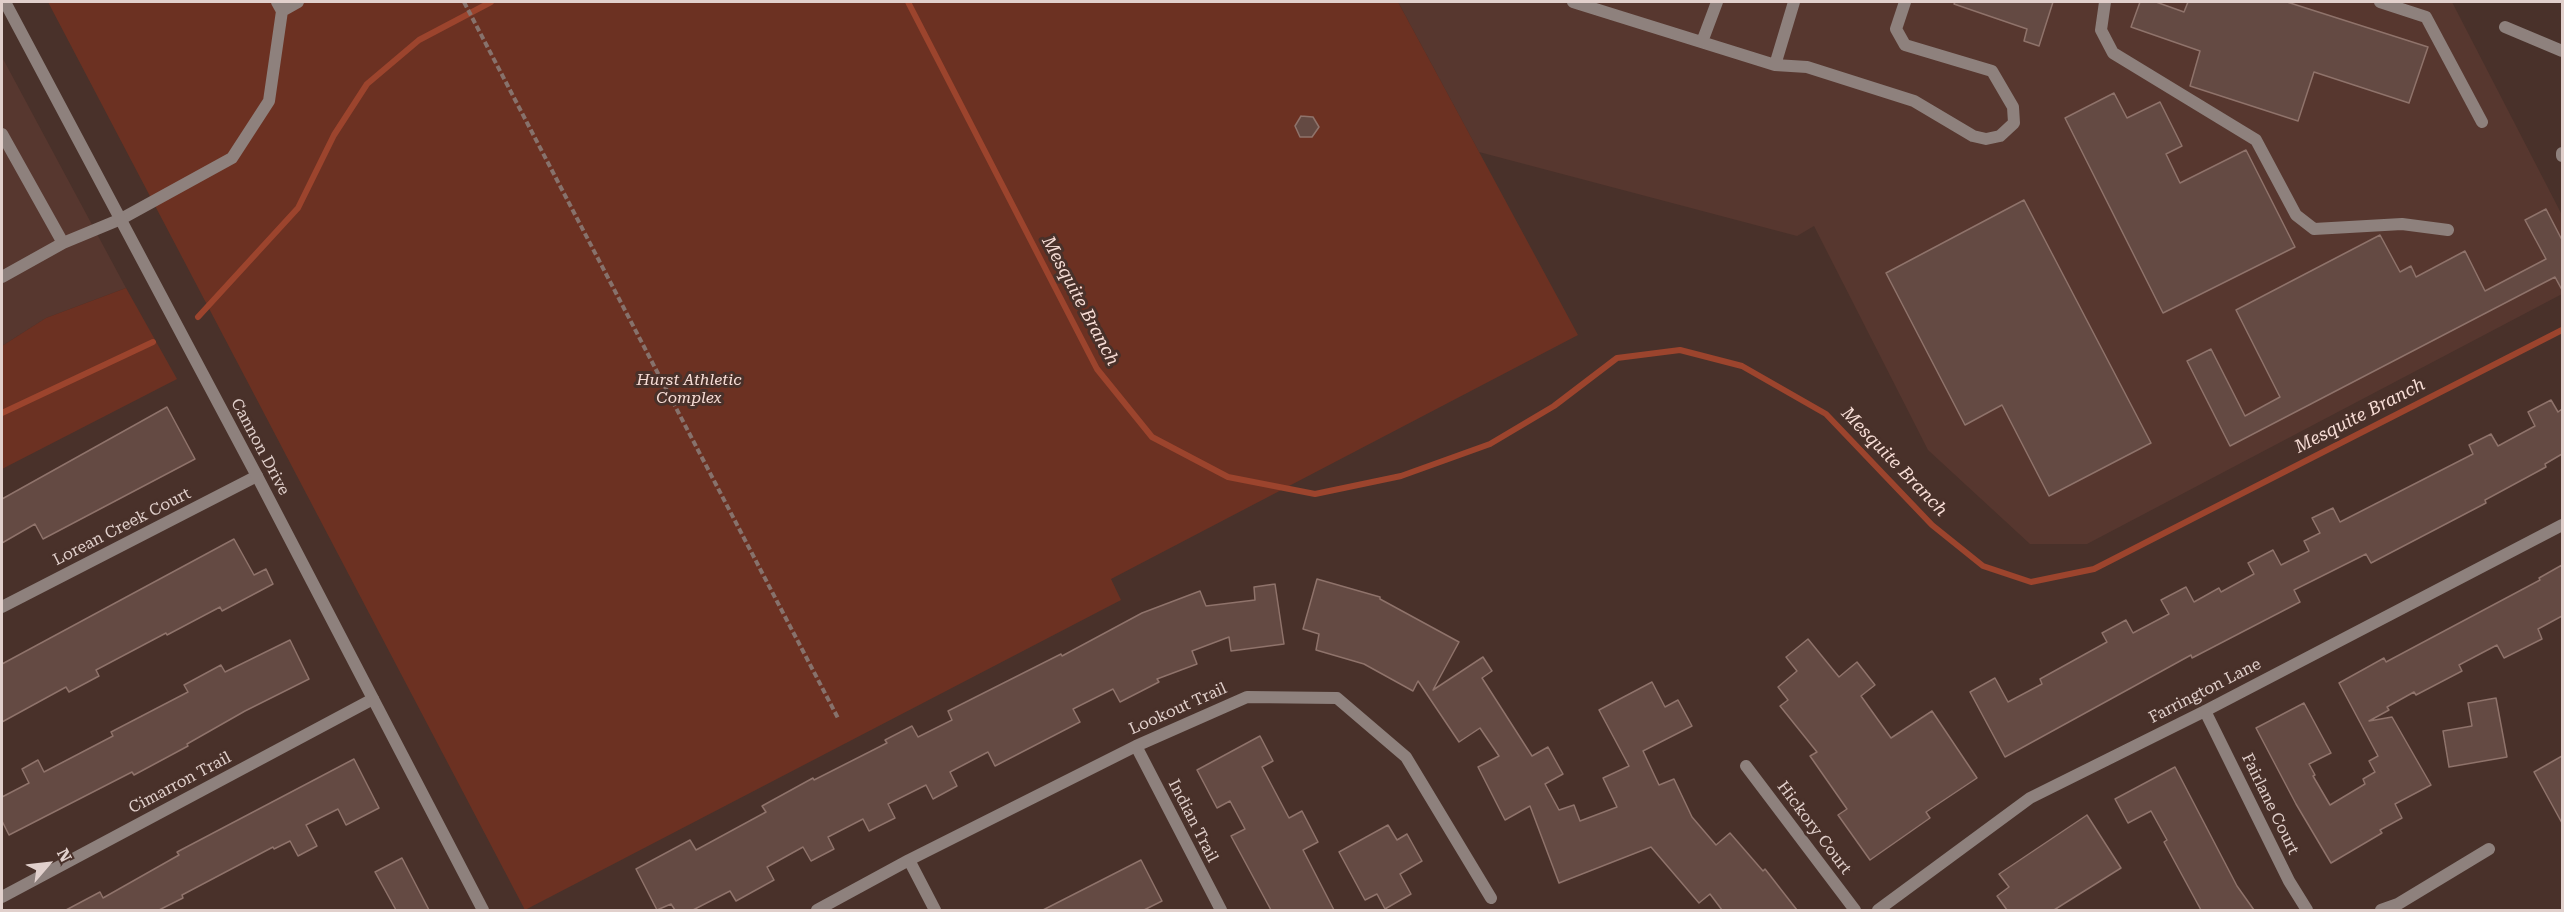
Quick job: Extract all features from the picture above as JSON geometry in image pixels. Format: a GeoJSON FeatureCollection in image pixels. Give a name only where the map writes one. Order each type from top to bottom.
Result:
{"type":"FeatureCollection","features":[{"type":"Feature","properties":{"kind":"street","name":"Cannon Drive"},"geometry":{"type":"LineString","coordinates":[[5,2],[6,16],[121,219],[483,910]]}},
{"type":"Feature","properties":{"kind":"street"},"geometry":{"type":"LineString","coordinates":[[2,277],[63,243],[121,219],[232,158],[269,101],[280,6],[298,2]]}},
{"type":"Feature","properties":{"kind":"street"},"geometry":{"type":"LineString","coordinates":[[1573,2],[1775,65],[1807,67],[1914,101],[1973,136],[1986,139],[2000,136],[2014,123],[2013,107],[1992,72],[1905,45],[1896,29],[1905,2]]}},
{"type":"Feature","properties":{"kind":"street"},"geometry":{"type":"LineString","coordinates":[[1702,42],[1717,2]]}},
{"type":"Feature","properties":{"kind":"street"},"geometry":{"type":"LineString","coordinates":[[1775,65],[1794,2]]}},
{"type":"Feature","properties":{"kind":"street"},"geometry":{"type":"LineString","coordinates":[[2104,2],[2101,30],[2113,53],[2256,140],[2296,214],[2314,229],[2402,224],[2448,230]]}},
{"type":"Feature","properties":{"kind":"street"},"geometry":{"type":"LineString","coordinates":[[2380,2],[2426,17]]}},
{"type":"Feature","properties":{"kind":"street"},"geometry":{"type":"LineString","coordinates":[[2417,2],[2482,122]]}},
{"type":"Feature","properties":{"kind":"street"},"geometry":{"type":"LineString","coordinates":[[2505,27],[2562,51]]}},
{"type":"Feature","properties":{"kind":"street"},"geometry":{"type":"LineString","coordinates":[[2,134],[63,243]]}},
{"type":"Feature","properties":{"kind":"street","name":"Lorean Creek Court"},"geometry":{"type":"LineString","coordinates":[[2,606],[257,476]]}},
{"type":"Feature","properties":{"kind":"street","name":"Farrington Lane"},"geometry":{"type":"LineString","coordinates":[[1878,910],[2030,798],[2205,711],[2562,525]]}},
{"type":"Feature","properties":{"kind":"street","name":"Lookout Trail"},"geometry":{"type":"LineString","coordinates":[[817,910],[909,860],[1136,746],[1247,697],[1337,698],[1406,758],[1491,898]]}},
{"type":"Feature","properties":{"kind":"street","name":"Cimarron Trail"},"geometry":{"type":"LineString","coordinates":[[2,897],[373,699]]}},
{"type":"Feature","properties":{"kind":"street","name":"Fairlane Court"},"geometry":{"type":"LineString","coordinates":[[2205,711],[2289,881],[2307,910]]}},
{"type":"Feature","properties":{"kind":"street","name":"Indian Trail"},"geometry":{"type":"LineString","coordinates":[[1136,746],[1221,910]]}},
{"type":"Feature","properties":{"kind":"street","name":"Hickory Court"},"geometry":{"type":"LineString","coordinates":[[1746,766],[1855,910]]}},
{"type":"Feature","properties":{"kind":"street"},"geometry":{"type":"LineString","coordinates":[[2381,910],[2398,904],[2489,849]]}},
{"type":"Feature","properties":{"kind":"street"},"geometry":{"type":"LineString","coordinates":[[909,860],[935,910]]}},
{"type":"Feature","properties":{"kind":"street"},"geometry":{"type":"LineString","coordinates":[[2,904],[4,910]]}},
{"type":"Feature","properties":{"kind":"path"},"geometry":{"type":"LineString","coordinates":[[464,2],[839,720]]}},
{"type":"Feature","properties":{"kind":"shaded area"},"geometry":{"type":"Polygon","coordinates":[[[1398,2],[2452,2],[2562,215],[2562,294],[2087,544],[2030,544],[1928,450],[1814,226],[1797,236],[1479,152],[1398,2]]]}},
{"type":"Feature","properties":{"kind":"shaded area"},"geometry":{"type":"Polygon","coordinates":[[[2,57],[126,288],[46,318],[2,346],[2,57]]]}},
{"type":"Feature","properties":{"kind":"green space","name":"Hurst Athletic Complex"},"geometry":{"type":"Polygon","coordinates":[[[48,2],[1398,2],[1578,335],[1111,579],[1121,600],[525,910],[48,2]]]}},
{"type":"Feature","properties":{"kind":"green space"},"geometry":{"type":"Polygon","coordinates":[[[126,288],[177,379],[2,469],[2,346],[46,318],[126,288]]]}},
{"type":"Feature","properties":{"kind":"building"},"geometry":{"type":"Polygon","coordinates":[[[1955,2],[2053,2],[2039,46],[2024,41],[2027,29],[1954,4],[1955,2]]]}},
{"type":"Feature","properties":{"kind":"building"},"geometry":{"type":"Polygon","coordinates":[[[2140,2],[2156,2],[2184,12],[2188,2],[2287,2],[2428,47],[2409,103],[2314,72],[2298,121],[2190,86],[2200,51],[2131,27],[2140,2]]]}},
{"type":"Feature","properties":{"kind":"building"},"geometry":{"type":"Polygon","coordinates":[[[2114,93],[2127,118],[2160,102],[2182,146],[2166,154],[2180,183],[2246,150],[2295,247],[2163,313],[2065,118],[2114,93]]]}},
{"type":"Feature","properties":{"kind":"building"},"geometry":{"type":"Polygon","coordinates":[[[1301,116],[1313,117],[1319,127],[1312,137],[1300,137],[1295,126],[1301,116]]]}},
{"type":"Feature","properties":{"kind":"building"},"geometry":{"type":"Polygon","coordinates":[[[2024,200],[2151,443],[2049,496],[2002,405],[1965,425],[1886,273],[2024,200]]]}},
{"type":"Feature","properties":{"kind":"building"},"geometry":{"type":"Polygon","coordinates":[[[2546,209],[2562,240],[2562,290],[2555,277],[2230,446],[2187,361],[2211,349],[2245,416],[2280,397],[2236,310],[2380,235],[2400,272],[2411,266],[2416,277],[2465,251],[2485,291],[2546,259],[2525,220],[2546,209]]]}},
{"type":"Feature","properties":{"kind":"building"},"geometry":{"type":"Polygon","coordinates":[[[2551,400],[2558,412],[2562,409],[2562,454],[2545,464],[2546,467],[2485,500],[2486,503],[2371,563],[2366,554],[2294,590],[2300,602],[2192,658],[2191,655],[2005,757],[1970,692],[1995,678],[2008,702],[2042,684],[2040,679],[2107,642],[2102,633],[2126,620],[2133,633],[2169,614],[2161,600],[2186,587],[2194,602],[2219,588],[2221,592],[2254,574],[2248,563],[2273,550],[2281,565],[2309,551],[2304,541],[2320,533],[2312,518],[2333,508],[2340,522],[2473,454],[2469,445],[2491,434],[2498,446],[2535,426],[2528,412],[2551,400]]]}},
{"type":"Feature","properties":{"kind":"building"},"geometry":{"type":"Polygon","coordinates":[[[167,407],[195,459],[43,539],[35,524],[2,543],[2,499],[167,407]]]}},
{"type":"Feature","properties":{"kind":"building"},"geometry":{"type":"Polygon","coordinates":[[[234,539],[254,575],[266,569],[273,584],[222,611],[220,607],[167,635],[166,633],[96,670],[99,676],[69,692],[66,687],[2,722],[2,664],[234,539]]]}},
{"type":"Feature","properties":{"kind":"building"},"geometry":{"type":"Polygon","coordinates":[[[2562,565],[2562,616],[2538,629],[2542,639],[2504,658],[2497,645],[2459,665],[2462,671],[2416,695],[2414,692],[2387,707],[2389,710],[2369,721],[2392,717],[2431,785],[2395,804],[2402,818],[2380,830],[2382,833],[2331,863],[2296,804],[2256,728],[2304,703],[2331,753],[2309,764],[2315,775],[2313,776],[2330,805],[2365,784],[2363,779],[2375,772],[2369,761],[2378,756],[2339,683],[2384,658],[2386,662],[2540,580],[2539,578],[2562,565]]]}},
{"type":"Feature","properties":{"kind":"building"},"geometry":{"type":"Polygon","coordinates":[[[1317,579],[1380,597],[1459,642],[1433,690],[1483,657],[1492,671],[1482,678],[1532,756],[1548,747],[1563,774],[1545,784],[1559,810],[1574,805],[1580,821],[1617,807],[1603,778],[1629,766],[1599,710],[1652,682],[1665,707],[1678,700],[1692,726],[1643,751],[1659,785],[1674,779],[1692,817],[1716,845],[1730,833],[1763,871],[1765,869],[1797,910],[1722,910],[1710,894],[1699,903],[1651,847],[1559,883],[1530,806],[1505,820],[1478,767],[1499,756],[1480,728],[1459,742],[1418,681],[1413,691],[1364,664],[1316,650],[1319,634],[1303,629],[1317,579]]]}},
{"type":"Feature","properties":{"kind":"building"},"geometry":{"type":"Polygon","coordinates":[[[1275,584],[1284,644],[1231,651],[1229,637],[1192,651],[1197,664],[1157,679],[1159,682],[1120,702],[1113,689],[1073,709],[1080,722],[995,766],[988,752],[950,772],[957,786],[933,799],[926,785],[888,804],[895,818],[869,831],[863,819],[828,837],[834,849],[811,861],[803,847],[767,867],[774,880],[736,901],[730,891],[693,910],[675,910],[671,904],[657,910],[636,869],[690,840],[696,850],[766,812],[762,806],[813,778],[814,780],[887,743],[885,740],[912,726],[918,737],[952,720],[948,711],[1061,654],[1062,656],[1142,613],[1200,591],[1206,606],[1255,600],[1254,587],[1275,584]]]}},
{"type":"Feature","properties":{"kind":"building"},"geometry":{"type":"Polygon","coordinates":[[[1808,639],[1839,677],[1857,662],[1875,685],[1861,696],[1891,738],[1932,711],[1977,778],[1926,812],[1930,818],[1870,860],[1838,815],[1847,809],[1810,756],[1817,752],[1780,706],[1788,700],[1778,687],[1797,671],[1786,657],[1808,639]]]}},
{"type":"Feature","properties":{"kind":"building"},"geometry":{"type":"Polygon","coordinates":[[[290,640],[309,679],[245,711],[187,744],[188,746],[134,775],[132,772],[9,835],[2,821],[2,797],[29,783],[22,769],[38,760],[44,772],[113,736],[111,732],[188,692],[184,685],[221,665],[225,672],[290,640]]]}},
{"type":"Feature","properties":{"kind":"building"},"geometry":{"type":"Polygon","coordinates":[[[2496,698],[2507,757],[2449,767],[2443,731],[2472,726],[2468,703],[2496,698]]]}},
{"type":"Feature","properties":{"kind":"building"},"geometry":{"type":"Polygon","coordinates":[[[1260,736],[1273,761],[1262,767],[1289,818],[1302,811],[1318,842],[1303,850],[1334,910],[1271,910],[1231,836],[1245,829],[1230,801],[1217,808],[1197,770],[1260,736]]]}},
{"type":"Feature","properties":{"kind":"building"},"geometry":{"type":"Polygon","coordinates":[[[2562,756],[2562,823],[2534,772],[2562,756]]]}},
{"type":"Feature","properties":{"kind":"building"},"geometry":{"type":"Polygon","coordinates":[[[354,759],[379,808],[346,825],[338,809],[306,825],[317,846],[298,856],[290,841],[274,849],[273,847],[182,895],[183,898],[159,910],[66,910],[100,892],[103,898],[179,855],[177,852],[354,759]]]}},
{"type":"Feature","properties":{"kind":"building"},"geometry":{"type":"Polygon","coordinates":[[[2175,767],[2237,886],[2254,910],[2201,910],[2164,842],[2167,840],[2151,811],[2128,823],[2115,799],[2175,767]]]}},
{"type":"Feature","properties":{"kind":"building"},"geometry":{"type":"Polygon","coordinates":[[[2087,815],[2121,868],[2054,910],[2007,910],[1997,896],[2009,887],[1999,874],[2087,815]]]}},
{"type":"Feature","properties":{"kind":"building"},"geometry":{"type":"Polygon","coordinates":[[[1388,825],[1397,840],[1407,834],[1422,861],[1400,874],[1411,894],[1385,909],[1377,894],[1365,900],[1339,852],[1388,825]]]}},
{"type":"Feature","properties":{"kind":"building"},"geometry":{"type":"Polygon","coordinates":[[[402,858],[429,910],[396,910],[375,872],[402,858]]]}},
{"type":"Feature","properties":{"kind":"building"},"geometry":{"type":"Polygon","coordinates":[[[1141,860],[1162,901],[1144,910],[1043,910],[1141,860]]]}},
{"type":"Feature","properties":{"kind":"waterway","name":"Mesquite Branch"},"geometry":{"type":"LineString","coordinates":[[198,317],[298,208],[334,135],[367,84],[419,40],[491,2]]}},
{"type":"Feature","properties":{"kind":"waterway","name":"Mesquite Branch"},"geometry":{"type":"LineString","coordinates":[[908,2],[1097,369],[1152,437],[1228,477],[1315,494],[1401,476],[1490,444],[1554,406],[1617,358],[1680,350],[1742,366],[1826,414],[1932,525],[1983,566],[2031,582],[2094,569],[2562,330]]}},
{"type":"Feature","properties":{"kind":"waterway","name":"Mesquite Branch"},"geometry":{"type":"LineString","coordinates":[[2,413],[153,342]]}}]}
